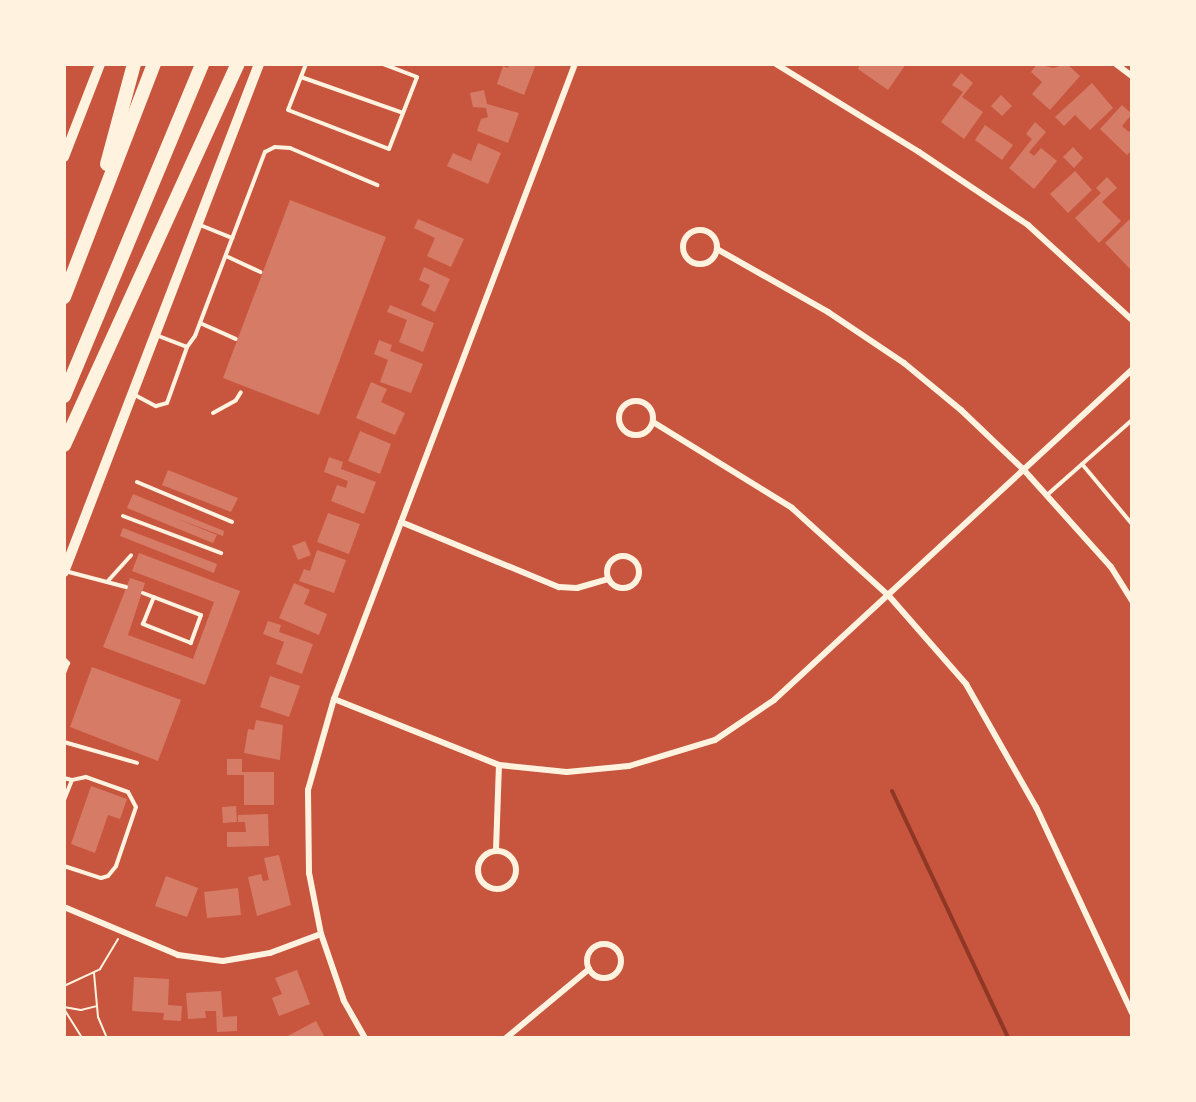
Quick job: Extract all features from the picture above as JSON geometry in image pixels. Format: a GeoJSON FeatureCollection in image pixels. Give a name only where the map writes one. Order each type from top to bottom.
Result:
{"type":"FeatureCollection","features":[{"type":"Feature","properties":{"kind":"highway"},"geometry":{"type":"LineString","coordinates":[[75,270],[134,64]]}},
{"type":"Feature","properties":{"kind":"highway"},"geometry":{"type":"LineString","coordinates":[[64,297],[154,64]]}},
{"type":"Feature","properties":{"kind":"highway"},"geometry":{"type":"LineString","coordinates":[[64,396],[202,64]]}},
{"type":"Feature","properties":{"kind":"highway"},"geometry":{"type":"LineString","coordinates":[[64,445],[238,64]]}},
{"type":"Feature","properties":{"kind":"main road"},"geometry":{"type":"LineString","coordinates":[[64,157],[68,140],[100,64]]}},
{"type":"Feature","properties":{"kind":"main road"},"geometry":{"type":"LineString","coordinates":[[65,572],[259,64]]}},
{"type":"Feature","properties":{"kind":"street"},"geometry":{"type":"LineString","coordinates":[[365,1038],[344,1001],[321,934],[309,873],[308,790],[334,699],[575,64]]}},
{"type":"Feature","properties":{"kind":"street"},"geometry":{"type":"LineString","coordinates":[[776,64],[919,152],[1028,225],[1131,320]]}},
{"type":"Feature","properties":{"kind":"street"},"geometry":{"type":"LineString","coordinates":[[1116,64],[1131,76]]}},
{"type":"Feature","properties":{"kind":"street"},"geometry":{"type":"LineString","coordinates":[[702,230],[715,238],[717,249],[712,259],[702,264],[686,257],[683,246],[691,232],[702,230]]}},
{"type":"Feature","properties":{"kind":"street"},"geometry":{"type":"LineString","coordinates":[[717,249],[828,312],[904,363],[1023,469],[1111,567],[1131,601]]}},
{"type":"Feature","properties":{"kind":"street"},"geometry":{"type":"LineString","coordinates":[[334,699],[499,765],[567,772],[629,766],[715,740],[774,700],[1131,370]]}},
{"type":"Feature","properties":{"kind":"street"},"geometry":{"type":"LineString","coordinates":[[639,400],[652,411],[653,422],[647,431],[631,434],[622,428],[620,411],[628,402],[639,400]]}},
{"type":"Feature","properties":{"kind":"street"},"geometry":{"type":"LineString","coordinates":[[653,422],[792,508],[889,596],[966,684],[1036,807],[1131,1013]]}},
{"type":"Feature","properties":{"kind":"street"},"geometry":{"type":"LineString","coordinates":[[401,522],[559,587],[576,588],[609,579]]}},
{"type":"Feature","properties":{"kind":"street"},"geometry":{"type":"LineString","coordinates":[[629,557],[637,563],[639,573],[631,586],[616,586],[609,579],[608,568],[613,559],[629,557]]}},
{"type":"Feature","properties":{"kind":"street"},"geometry":{"type":"LineString","coordinates":[[496,850],[499,765]]}},
{"type":"Feature","properties":{"kind":"street"},"geometry":{"type":"LineString","coordinates":[[496,850],[509,854],[516,865],[515,878],[499,889],[483,883],[478,871],[481,859],[496,850]]}},
{"type":"Feature","properties":{"kind":"street"},"geometry":{"type":"LineString","coordinates":[[64,907],[178,955],[223,961],[270,953],[321,934]]}},
{"type":"Feature","properties":{"kind":"street"},"geometry":{"type":"LineString","coordinates":[[606,944],[619,953],[621,964],[614,974],[598,977],[589,969],[589,954],[596,946],[606,944]]}},
{"type":"Feature","properties":{"kind":"street"},"geometry":{"type":"LineString","coordinates":[[506,1038],[589,969]]}},
{"type":"Feature","properties":{"kind":"lane"},"geometry":{"type":"LineString","coordinates":[[306,64],[288,110],[389,149],[417,77],[383,64]]}},
{"type":"Feature","properties":{"kind":"lane"},"geometry":{"type":"LineString","coordinates":[[301,77],[403,113]]}},
{"type":"Feature","properties":{"kind":"lane"},"geometry":{"type":"LineString","coordinates":[[133,393],[156,406],[167,403],[265,152],[275,147],[290,148],[377,185]]}},
{"type":"Feature","properties":{"kind":"lane"},"geometry":{"type":"LineString","coordinates":[[198,224],[233,238]]}},
{"type":"Feature","properties":{"kind":"lane"},"geometry":{"type":"LineString","coordinates":[[226,256],[260,272]]}},
{"type":"Feature","properties":{"kind":"lane"},"geometry":{"type":"LineString","coordinates":[[200,323],[236,339]]}},
{"type":"Feature","properties":{"kind":"lane"},"geometry":{"type":"LineString","coordinates":[[155,335],[187,347]]}},
{"type":"Feature","properties":{"kind":"lane"},"geometry":{"type":"LineString","coordinates":[[213,413],[236,400],[241,392]]}},
{"type":"Feature","properties":{"kind":"lane"},"geometry":{"type":"LineString","coordinates":[[1047,495],[1131,420]]}},
{"type":"Feature","properties":{"kind":"lane"},"geometry":{"type":"LineString","coordinates":[[1082,465],[1131,524]]}},
{"type":"Feature","properties":{"kind":"lane"},"geometry":{"type":"LineString","coordinates":[[137,482],[232,522]]}},
{"type":"Feature","properties":{"kind":"lane"},"geometry":{"type":"LineString","coordinates":[[123,516],[221,553]]}},
{"type":"Feature","properties":{"kind":"lane"},"geometry":{"type":"LineString","coordinates":[[107,582],[131,555]]}},
{"type":"Feature","properties":{"kind":"lane"},"geometry":{"type":"LineString","coordinates":[[65,572],[126,587]]}},
{"type":"Feature","properties":{"kind":"lane"},"geometry":{"type":"LineString","coordinates":[[143,593],[154,597],[201,615],[191,643],[143,624],[154,597]]}},
{"type":"Feature","properties":{"kind":"lane"},"geometry":{"type":"LineString","coordinates":[[64,659],[68,663],[64,673]]}},
{"type":"Feature","properties":{"kind":"lane"},"geometry":{"type":"LineString","coordinates":[[64,742],[137,763]]}},
{"type":"Feature","properties":{"kind":"lane"},"geometry":{"type":"LineString","coordinates":[[64,778],[72,780],[86,777],[128,792],[136,807],[116,866],[108,876],[101,878],[64,866]]}},
{"type":"Feature","properties":{"kind":"lane"},"geometry":{"type":"LineString","coordinates":[[64,800],[72,780]]}},
{"type":"Feature","properties":{"kind":"path"},"geometry":{"type":"LineString","coordinates":[[64,986],[94,973],[123,932]]}},
{"type":"Feature","properties":{"kind":"path"},"geometry":{"type":"LineString","coordinates":[[94,973],[101,1029],[107,1038]]}},
{"type":"Feature","properties":{"kind":"path"},"geometry":{"type":"LineString","coordinates":[[64,1008],[81,1010],[97,1006]]}},
{"type":"Feature","properties":{"kind":"path"},"geometry":{"type":"LineString","coordinates":[[64,1008],[82,1038]]}},
{"type":"Feature","properties":{"kind":"building"},"geometry":{"type":"Polygon","coordinates":[[[509,64],[536,64],[524,95],[497,84],[503,66],[508,68],[509,64]]]}},
{"type":"Feature","properties":{"kind":"building"},"geometry":{"type":"Polygon","coordinates":[[[860,64],[906,64],[888,90],[858,69],[860,64]]]}},
{"type":"Feature","properties":{"kind":"building"},"geometry":{"type":"Polygon","coordinates":[[[1037,64],[1053,68],[1067,64],[1080,76],[1050,110],[1032,94],[1042,82],[1031,72],[1037,64]]]}},
{"type":"Feature","properties":{"kind":"building"},"geometry":{"type":"Polygon","coordinates":[[[961,73],[973,83],[962,97],[983,112],[964,139],[941,122],[963,92],[952,85],[961,73]]]}},
{"type":"Feature","properties":{"kind":"building"},"geometry":{"type":"Polygon","coordinates":[[[1092,83],[1113,108],[1090,130],[1075,115],[1064,126],[1055,117],[1092,83]]]}},
{"type":"Feature","properties":{"kind":"building"},"geometry":{"type":"Polygon","coordinates":[[[484,90],[487,104],[519,113],[508,143],[477,131],[481,119],[488,117],[486,108],[473,107],[470,93],[484,90]]]}},
{"type":"Feature","properties":{"kind":"building"},"geometry":{"type":"Polygon","coordinates":[[[1001,95],[1012,106],[1002,116],[991,106],[1001,95]]]}},
{"type":"Feature","properties":{"kind":"building"},"geometry":{"type":"Polygon","coordinates":[[[1122,105],[1132,114],[1122,126],[1129,132],[1132,129],[1132,150],[1127,155],[1100,129],[1122,105]]]}},
{"type":"Feature","properties":{"kind":"building"},"geometry":{"type":"Polygon","coordinates":[[[1035,122],[1046,132],[1029,152],[1034,156],[1041,148],[1057,161],[1034,189],[1009,168],[1032,139],[1026,134],[1035,122]]]}},
{"type":"Feature","properties":{"kind":"building"},"geometry":{"type":"Polygon","coordinates":[[[985,125],[1013,145],[1002,160],[975,140],[985,125]]]}},
{"type":"Feature","properties":{"kind":"building"},"geometry":{"type":"Polygon","coordinates":[[[478,143],[501,153],[488,184],[447,166],[453,153],[471,161],[478,143]]]}},
{"type":"Feature","properties":{"kind":"building"},"geometry":{"type":"Polygon","coordinates":[[[1073,147],[1083,158],[1074,168],[1063,157],[1073,147]]]}},
{"type":"Feature","properties":{"kind":"building"},"geometry":{"type":"Polygon","coordinates":[[[1075,171],[1092,190],[1068,213],[1050,194],[1075,171]]]}},
{"type":"Feature","properties":{"kind":"building"},"geometry":{"type":"Polygon","coordinates":[[[1107,177],[1117,188],[1102,202],[1121,221],[1099,243],[1075,218],[1101,193],[1096,188],[1107,177]]]}},
{"type":"Feature","properties":{"kind":"building"},"geometry":{"type":"Polygon","coordinates":[[[290,200],[386,237],[319,415],[223,378],[290,200]]]}},
{"type":"Feature","properties":{"kind":"building"},"geometry":{"type":"Polygon","coordinates":[[[1132,217],[1132,271],[1105,243],[1132,217]]]}},
{"type":"Feature","properties":{"kind":"building"},"geometry":{"type":"Polygon","coordinates":[[[418,219],[464,239],[451,267],[427,256],[435,238],[414,228],[418,219]]]}},
{"type":"Feature","properties":{"kind":"building"},"geometry":{"type":"Polygon","coordinates":[[[424,267],[450,279],[435,312],[421,305],[430,285],[419,280],[424,267]]]}},
{"type":"Feature","properties":{"kind":"building"},"geometry":{"type":"Polygon","coordinates":[[[390,305],[434,323],[423,352],[399,342],[407,320],[387,312],[390,305]]]}},
{"type":"Feature","properties":{"kind":"building"},"geometry":{"type":"Polygon","coordinates":[[[379,340],[392,345],[390,351],[423,364],[411,393],[380,382],[388,360],[374,354],[379,340]]]}},
{"type":"Feature","properties":{"kind":"building"},"geometry":{"type":"Polygon","coordinates":[[[371,382],[387,389],[381,402],[405,413],[395,435],[356,418],[371,382]]]}},
{"type":"Feature","properties":{"kind":"building"},"geometry":{"type":"Polygon","coordinates":[[[360,431],[391,444],[380,474],[348,461],[360,431]]]}},
{"type":"Feature","properties":{"kind":"building"},"geometry":{"type":"Polygon","coordinates":[[[329,457],[343,462],[341,469],[376,482],[364,514],[331,501],[337,485],[346,488],[348,481],[324,472],[329,457]]]}},
{"type":"Feature","properties":{"kind":"building"},"geometry":{"type":"Polygon","coordinates":[[[168,470],[238,498],[231,512],[162,485],[168,470]]]}},
{"type":"Feature","properties":{"kind":"building"},"geometry":{"type":"Polygon","coordinates":[[[133,494],[224,531],[223,536],[173,517],[217,535],[213,543],[127,508],[133,494]]]}},
{"type":"Feature","properties":{"kind":"building"},"geometry":{"type":"Polygon","coordinates":[[[328,513],[360,524],[349,554],[317,542],[328,513]]]}},
{"type":"Feature","properties":{"kind":"building"},"geometry":{"type":"Polygon","coordinates":[[[123,528],[217,564],[214,573],[120,536],[123,528]]]}},
{"type":"Feature","properties":{"kind":"building"},"geometry":{"type":"Polygon","coordinates":[[[305,541],[311,555],[298,560],[292,546],[305,541]]]}},
{"type":"Feature","properties":{"kind":"building"},"geometry":{"type":"Polygon","coordinates":[[[317,550],[346,560],[334,593],[299,581],[304,569],[310,571],[317,550]]]}},
{"type":"Feature","properties":{"kind":"building"},"geometry":{"type":"Polygon","coordinates":[[[139,553],[240,591],[205,685],[103,647],[130,578],[145,583],[128,635],[193,659],[214,602],[132,571],[139,553]]]}},
{"type":"Feature","properties":{"kind":"building"},"geometry":{"type":"Polygon","coordinates":[[[294,583],[310,590],[304,604],[327,614],[319,635],[279,618],[294,583]]]}},
{"type":"Feature","properties":{"kind":"building"},"geometry":{"type":"Polygon","coordinates":[[[268,621],[281,625],[279,632],[313,644],[302,674],[276,664],[284,642],[263,634],[268,621]]]}},
{"type":"Feature","properties":{"kind":"building"},"geometry":{"type":"Polygon","coordinates":[[[92,667],[181,700],[158,761],[70,727],[92,667]]]}},
{"type":"Feature","properties":{"kind":"building"},"geometry":{"type":"Polygon","coordinates":[[[270,676],[300,686],[289,717],[260,707],[270,676]]]}},
{"type":"Feature","properties":{"kind":"building"},"geometry":{"type":"Polygon","coordinates":[[[256,720],[283,725],[280,760],[244,753],[248,729],[254,730],[256,720]]]}},
{"type":"Feature","properties":{"kind":"building"},"geometry":{"type":"Polygon","coordinates":[[[227,759],[242,759],[242,772],[274,772],[274,805],[244,805],[244,775],[227,775],[227,759]]]}},
{"type":"Feature","properties":{"kind":"building"},"geometry":{"type":"Polygon","coordinates":[[[91,786],[127,799],[120,819],[108,815],[95,853],[71,844],[91,786]]]}},
{"type":"Feature","properties":{"kind":"building"},"geometry":{"type":"Polygon","coordinates":[[[236,806],[237,822],[223,823],[222,807],[236,806]]]}},
{"type":"Feature","properties":{"kind":"building"},"geometry":{"type":"Polygon","coordinates":[[[268,814],[269,846],[227,847],[227,832],[246,832],[245,822],[238,822],[238,815],[268,814]]]}},
{"type":"Feature","properties":{"kind":"building"},"geometry":{"type":"Polygon","coordinates":[[[279,855],[291,905],[257,916],[248,877],[261,874],[263,881],[269,880],[264,858],[279,855]]]}},
{"type":"Feature","properties":{"kind":"building"},"geometry":{"type":"Polygon","coordinates":[[[166,876],[198,888],[187,917],[155,906],[166,876]]]}},
{"type":"Feature","properties":{"kind":"building"},"geometry":{"type":"Polygon","coordinates":[[[238,888],[241,915],[207,918],[204,892],[238,888]]]}},
{"type":"Feature","properties":{"kind":"building"},"geometry":{"type":"Polygon","coordinates":[[[297,970],[310,1004],[279,1016],[272,998],[282,994],[275,978],[297,970]]]}},
{"type":"Feature","properties":{"kind":"building"},"geometry":{"type":"Polygon","coordinates":[[[134,977],[169,979],[168,1005],[182,1006],[181,1021],[163,1020],[164,1013],[132,1011],[134,977]]]}},
{"type":"Feature","properties":{"kind":"building"},"geometry":{"type":"Polygon","coordinates":[[[221,991],[223,1017],[237,1016],[237,1031],[217,1032],[216,1011],[205,1011],[206,1018],[188,1019],[186,993],[221,991]]]}},
{"type":"Feature","properties":{"kind":"building"},"geometry":{"type":"Polygon","coordinates":[[[316,1021],[325,1038],[284,1038],[316,1021]]]}},
{"type":"Feature","properties":{"kind":"waterway"},"geometry":{"type":"LineString","coordinates":[[892,791],[1008,1038]]}}]}
